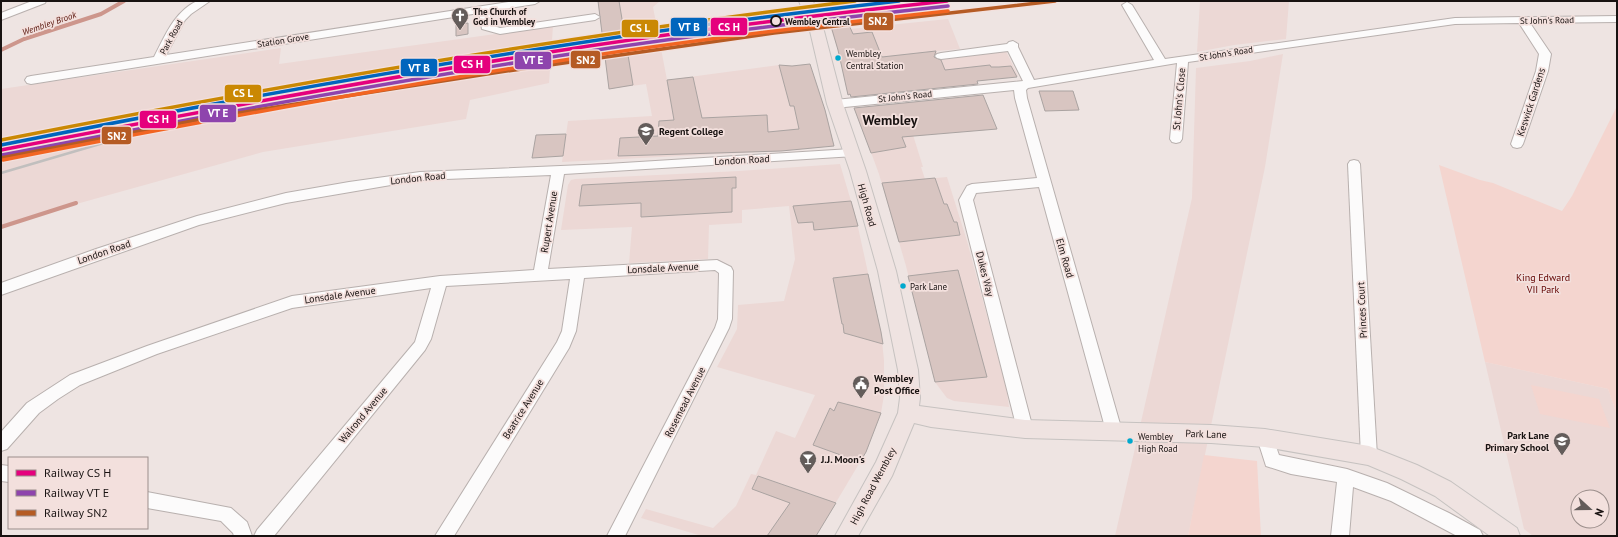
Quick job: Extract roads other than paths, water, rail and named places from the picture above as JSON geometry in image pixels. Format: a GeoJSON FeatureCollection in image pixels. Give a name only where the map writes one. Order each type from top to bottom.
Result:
{"type":"FeatureCollection","features":[{"type":"Feature","properties":{"kind":"main road","name":"High Road"},"geometry":{"type":"LineString","coordinates":[[806,1],[826,60],[836,104],[858,171],[888,278],[908,370],[910,398],[908,413]]}},
{"type":"Feature","properties":{"kind":"main road","name":"Park Lane"},"geometry":{"type":"LineString","coordinates":[[908,413],[931,418],[1025,429],[1211,434],[1265,438],[1370,456],[1409,472],[1443,489],[1509,536]]}},
{"type":"Feature","properties":{"kind":"main road","name":"High Road Wembley"},"geometry":{"type":"LineString","coordinates":[[846,536],[884,468],[895,446],[908,413]]}},
{"type":"Feature","properties":{"kind":"street"},"geometry":{"type":"LineString","coordinates":[[1,17],[41,1]]}},
{"type":"Feature","properties":{"kind":"street","name":"Park Road"},"geometry":{"type":"LineString","coordinates":[[158,61],[178,20],[192,6],[205,1]]}},
{"type":"Feature","properties":{"kind":"street","name":"Station Grove"},"geometry":{"type":"LineString","coordinates":[[31,80],[158,61],[480,6],[535,1]]}},
{"type":"Feature","properties":{"kind":"street"},"geometry":{"type":"LineString","coordinates":[[1127,5],[1161,62]]}},
{"type":"Feature","properties":{"kind":"street"},"geometry":{"type":"LineString","coordinates":[[480,6],[486,27],[500,31],[595,17]]}},
{"type":"Feature","properties":{"kind":"street","name":"St John's Road"},"geometry":{"type":"LineString","coordinates":[[836,104],[1027,84],[1208,55],[1455,21],[1617,19]]}},
{"type":"Feature","properties":{"kind":"street","name":"Keswick Gardens"},"geometry":{"type":"LineString","coordinates":[[1517,144],[1542,71],[1545,54],[1522,20]]}},
{"type":"Feature","properties":{"kind":"street"},"geometry":{"type":"LineString","coordinates":[[941,56],[1013,46],[1027,84]]}},
{"type":"Feature","properties":{"kind":"street","name":"St John's Close"},"geometry":{"type":"LineString","coordinates":[[1176,139],[1183,60]]}},
{"type":"Feature","properties":{"kind":"street","name":"Elm Road"},"geometry":{"type":"LineString","coordinates":[[1027,84],[1020,90],[1021,98],[1114,431]]}},
{"type":"Feature","properties":{"kind":"street","name":"London Road"},"geometry":{"type":"LineString","coordinates":[[1,289],[101,253],[197,221],[286,198],[420,176],[558,170],[851,153]]}},
{"type":"Feature","properties":{"kind":"street","name":"Princes Court"},"geometry":{"type":"LineString","coordinates":[[1354,164],[1370,456]]}},
{"type":"Feature","properties":{"kind":"street","name":"Rupert Avenue"},"geometry":{"type":"LineString","coordinates":[[540,275],[558,170]]}},
{"type":"Feature","properties":{"kind":"street","name":"Dukes Way"},"geometry":{"type":"LineString","coordinates":[[1025,429],[966,200],[972,190],[1044,182]]}},
{"type":"Feature","properties":{"kind":"street","name":"Lonsdale Avenue"},"geometry":{"type":"LineString","coordinates":[[1,444],[33,408],[75,380],[152,350],[292,302],[440,281],[717,265]]}},
{"type":"Feature","properties":{"kind":"street","name":"Rosemead Avenue"},"geometry":{"type":"LineString","coordinates":[[616,536],[722,328],[725,319],[726,270],[717,265]]}},
{"type":"Feature","properties":{"kind":"street","name":"Beatrice Avenue"},"geometry":{"type":"LineString","coordinates":[[444,536],[564,344],[569,332],[578,273]]}},
{"type":"Feature","properties":{"kind":"street","name":"Walrond Avenue"},"geometry":{"type":"LineString","coordinates":[[263,536],[420,346],[424,339],[440,281]]}},
{"type":"Feature","properties":{"kind":"street"},"geometry":{"type":"LineString","coordinates":[[1265,438],[1272,461],[1288,466],[1346,477],[1391,492],[1430,510],[1474,536]]}},
{"type":"Feature","properties":{"kind":"street"},"geometry":{"type":"LineString","coordinates":[[1340,536],[1346,477]]}},
{"type":"Feature","properties":{"kind":"street"},"geometry":{"type":"LineString","coordinates":[[148,500],[225,514],[241,528],[243,536]]}},
{"type":"Feature","properties":{"kind":"waterway","name":"Wembley Brook"},"geometry":{"type":"LineString","coordinates":[[1,50],[24,39],[101,14],[124,1]]}},
{"type":"Feature","properties":{"kind":"waterway"},"geometry":{"type":"LineString","coordinates":[[1,227],[76,203]]}},
{"type":"Feature","properties":{"kind":"railway"},"geometry":{"type":"LineString","coordinates":[[1,173],[134,134]]}},
{"type":"Feature","properties":{"kind":"rail line","name":"SN2"},"geometry":{"type":"LineString","coordinates":[[1,158],[213,117],[500,72],[774,33],[1055,1]]}},
{"type":"Feature","properties":{"kind":"place","name":"Wembley Central"},"geometry":{"type":"Point","coordinates":[776,21]}},
{"type":"Feature","properties":{"kind":"place","name":"The Church of God in Wembley"},"geometry":{"type":"Point","coordinates":[460,31]}},
{"type":"Feature","properties":{"kind":"place","name":"Wembley Central Station"},"geometry":{"type":"Point","coordinates":[838,58]}},
{"type":"Feature","properties":{"kind":"place","name":"Regent College"},"geometry":{"type":"Point","coordinates":[646,146]}},
{"type":"Feature","properties":{"kind":"place","name":"Park Lane"},"geometry":{"type":"Point","coordinates":[903,286]}},
{"type":"Feature","properties":{"kind":"place","name":"Wembley Post Office"},"geometry":{"type":"Point","coordinates":[861,399]}},
{"type":"Feature","properties":{"kind":"place","name":"Wembley High Road"},"geometry":{"type":"Point","coordinates":[1130,441]}},
{"type":"Feature","properties":{"kind":"place","name":"Park Lane Primary School"},"geometry":{"type":"Point","coordinates":[1562,456]}},
{"type":"Feature","properties":{"kind":"place","name":"J.J. Moon's"},"geometry":{"type":"Point","coordinates":[808,474]}},
{"type":"Feature","properties":{"kind":"district","name":"Wembley"},"geometry":{"type":"Point","coordinates":[890,120]}},
{"type":"Feature","properties":{"kind":"park label","name":"King Edward VII Park"},"geometry":{"type":"Point","coordinates":[1543,282]}}]}
